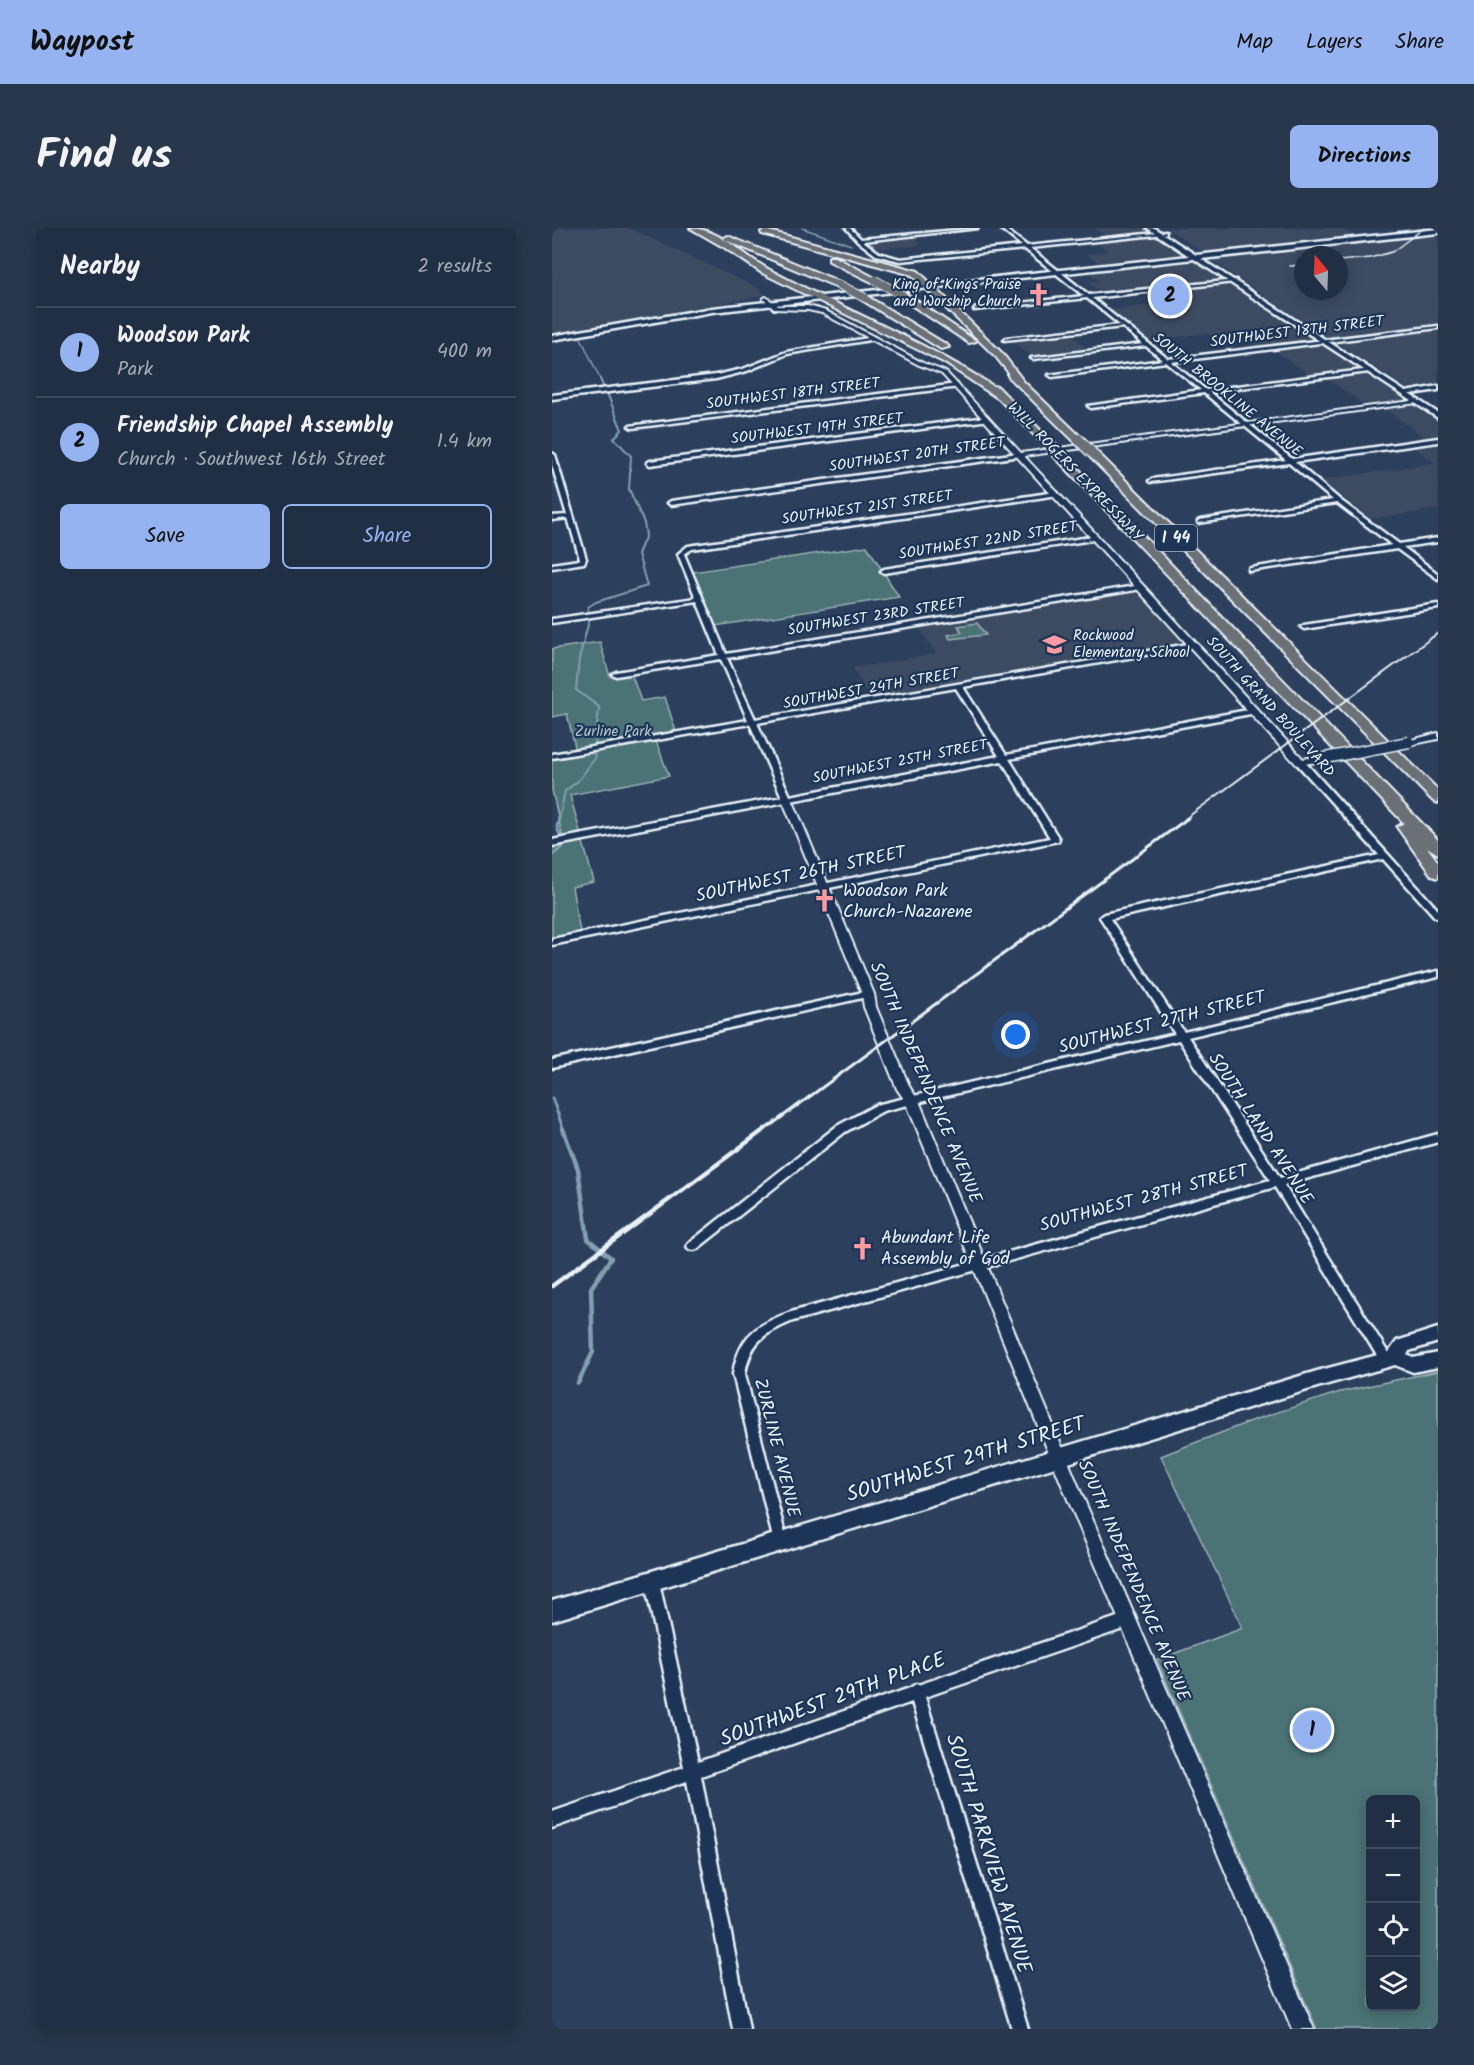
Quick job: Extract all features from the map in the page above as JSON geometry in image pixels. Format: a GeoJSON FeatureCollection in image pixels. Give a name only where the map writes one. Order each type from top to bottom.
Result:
{"type":"FeatureCollection","features":[{"type":"Feature","properties":{"kind":"highway"},"geometry":{"type":"LineString","coordinates":[[694,228],[728,246],[758,268],[937,355],[1003,397]]}},
{"type":"Feature","properties":{"kind":"highway","name":"WILL ROGERS EXPRESSWAY"},"geometry":{"type":"LineString","coordinates":[[703,228],[786,260],[840,285],[865,298],[952,353],[1003,397],[1438,849]]}},
{"type":"Feature","properties":{"kind":"highway","name":"WILL ROGERS EXPRESSWAY"},"geometry":{"type":"LineString","coordinates":[[754,228],[829,257],[902,295],[961,333],[1020,381],[1438,798]]}},
{"type":"Feature","properties":{"kind":"highway"},"geometry":{"type":"LineString","coordinates":[[765,232],[900,267],[925,282],[999,355],[1020,381]]}},
{"type":"Feature","properties":{"kind":"highway"},"geometry":{"type":"LineString","coordinates":[[925,282],[945,280]]}},
{"type":"Feature","properties":{"kind":"highway"},"geometry":{"type":"LineString","coordinates":[[1381,790],[1421,852],[1438,873]]}},
{"type":"Feature","properties":{"kind":"main road"},"geometry":{"type":"LineString","coordinates":[[1150,228],[1160,232],[1438,416]]}},
{"type":"Feature","properties":{"kind":"main road"},"geometry":{"type":"LineString","coordinates":[[552,338],[768,301],[925,282],[967,280],[1438,231]]}},
{"type":"Feature","properties":{"kind":"main road"},"geometry":{"type":"LineString","coordinates":[[945,280],[967,280]]}},
{"type":"Feature","properties":{"kind":"main road","name":"SOUTHWEST 29TH STREET"},"geometry":{"type":"LineString","coordinates":[[552,1611],[1391,1359],[1403,1346],[1438,1335]]}},
{"type":"Feature","properties":{"kind":"main road","name":"SOUTHWEST 29TH STREET"},"geometry":{"type":"LineString","coordinates":[[1391,1359],[1413,1365],[1438,1360]]}},
{"type":"Feature","properties":{"kind":"street"},"geometry":{"type":"LineString","coordinates":[[848,228],[870,250],[886,259],[1025,248],[1160,232]]}},
{"type":"Feature","properties":{"kind":"street"},"geometry":{"type":"LineString","coordinates":[[859,240],[976,228]]}},
{"type":"Feature","properties":{"kind":"street","name":"SOUTH BROOKLINE AVENUE"},"geometry":{"type":"LineString","coordinates":[[1002,228],[1338,501],[1438,577]]}},
{"type":"Feature","properties":{"kind":"street"},"geometry":{"type":"LineString","coordinates":[[976,309],[1234,281]]}},
{"type":"Feature","properties":{"kind":"street","name":"SOUTH GRAND BOULEVARD"},"geometry":{"type":"LineString","coordinates":[[768,301],[778,309],[821,310],[921,364],[940,371],[957,386],[1438,915]]}},
{"type":"Feature","properties":{"kind":"street"},"geometry":{"type":"LineString","coordinates":[[1006,339],[1123,326]]}},
{"type":"Feature","properties":{"kind":"street","name":"SOUTHWEST 18TH STREET"},"geometry":{"type":"LineString","coordinates":[[1052,375],[1438,327]]}},
{"type":"Feature","properties":{"kind":"street"},"geometry":{"type":"LineString","coordinates":[[552,397],[723,376],[745,370],[780,354],[874,338]]}},
{"type":"Feature","properties":{"kind":"street"},"geometry":{"type":"LineString","coordinates":[[1033,358],[1146,345]]}},
{"type":"Feature","properties":{"kind":"street"},"geometry":{"type":"LineString","coordinates":[[1091,406],[1369,370]]}},
{"type":"Feature","properties":{"kind":"street","name":"SOUTHWEST 18TH STREET"},"geometry":{"type":"LineString","coordinates":[[632,426],[957,386]]}},
{"type":"Feature","properties":{"kind":"street"},"geometry":{"type":"LineString","coordinates":[[1404,393],[1438,388]]}},
{"type":"Feature","properties":{"kind":"street","name":"SOUTHWEST 20TH STREET"},"geometry":{"type":"LineString","coordinates":[[671,502],[1417,401]]}},
{"type":"Feature","properties":{"kind":"street","name":"SOUTHWEST 19TH STREET"},"geometry":{"type":"LineString","coordinates":[[650,463],[987,419]]}},
{"type":"Feature","properties":{"kind":"street"},"geometry":{"type":"LineString","coordinates":[[1152,482],[1438,440]]}},
{"type":"Feature","properties":{"kind":"street"},"geometry":{"type":"LineString","coordinates":[[552,454],[556,478],[583,555],[582,562],[552,566]]}},
{"type":"Feature","properties":{"kind":"street","name":"SOUTHWEST 21ST STREET"},"geometry":{"type":"LineString","coordinates":[[683,550],[702,545],[1056,494]]}},
{"type":"Feature","properties":{"kind":"street"},"geometry":{"type":"LineString","coordinates":[[1200,522],[1338,501]]}},
{"type":"Feature","properties":{"kind":"street"},"geometry":{"type":"LineString","coordinates":[[552,518],[571,516]]}},
{"type":"Feature","properties":{"kind":"street","name":"SOUTHWEST 22ND STREET"},"geometry":{"type":"LineString","coordinates":[[884,571],[1096,538]]}},
{"type":"Feature","properties":{"kind":"street"},"geometry":{"type":"LineString","coordinates":[[1251,570],[1438,540]]}},
{"type":"Feature","properties":{"kind":"street","name":"SOUTH INDEPENDENCE AVENUE"},"geometry":{"type":"LineString","coordinates":[[683,550],[681,554],[699,599],[787,799],[822,888],[868,994],[874,1016],[904,1089],[912,1101],[1059,1457],[1303,2029]]}},
{"type":"Feature","properties":{"kind":"street","name":"SOUTHWEST 23RD STREET"},"geometry":{"type":"LineString","coordinates":[[616,674],[1141,587]]}},
{"type":"Feature","properties":{"kind":"street"},"geometry":{"type":"LineString","coordinates":[[552,621],[699,599]]}},
{"type":"Feature","properties":{"kind":"street"},"geometry":{"type":"LineString","coordinates":[[1304,627],[1438,606]]}},
{"type":"Feature","properties":{"kind":"street","name":"SOUTHWEST 24TH STREET"},"geometry":{"type":"LineString","coordinates":[[552,756],[1194,645]]}},
{"type":"Feature","properties":{"kind":"street"},"geometry":{"type":"LineString","coordinates":[[959,687],[1004,758]]}},
{"type":"Feature","properties":{"kind":"street","name":"SOUTHWEST 25TH STREET"},"geometry":{"type":"LineString","coordinates":[[553,843],[1253,711]]}},
{"type":"Feature","properties":{"kind":"street"},"geometry":{"type":"LineString","coordinates":[[1301,763],[1438,736]]}},
{"type":"Feature","properties":{"kind":"street","name":"SOUTHWEST 26TH STREET"},"geometry":{"type":"LineString","coordinates":[[552,942],[1055,839],[1004,758]]}},
{"type":"Feature","properties":{"kind":"street","name":"SOUTH LAND AVENUE"},"geometry":{"type":"LineString","coordinates":[[1385,856],[1104,917],[1391,1359]]}},
{"type":"Feature","properties":{"kind":"street","name":"SOUTHWEST 27TH STREET"},"geometry":{"type":"LineString","coordinates":[[693,1246],[841,1129],[880,1107],[1438,974]]}},
{"type":"Feature","properties":{"kind":"street"},"geometry":{"type":"LineString","coordinates":[[552,1064],[868,994]]}},
{"type":"Feature","properties":{"kind":"street","name":"SOUTHWEST 28TH STREET"},"geometry":{"type":"LineString","coordinates":[[790,1317],[1438,1138]]}},
{"type":"Feature","properties":{"kind":"street","name":"ZURLINE AVENUE"},"geometry":{"type":"LineString","coordinates":[[780,1542],[739,1374],[741,1356],[752,1337],[769,1325],[790,1317]]}},
{"type":"Feature","properties":{"kind":"street"},"geometry":{"type":"LineString","coordinates":[[652,1582],[693,1772],[741,2029]]}},
{"type":"Feature","properties":{"kind":"street","name":"SOUTHWEST 29TH PLACE"},"geometry":{"type":"LineString","coordinates":[[552,1820],[693,1772],[916,1691],[1129,1620]]}},
{"type":"Feature","properties":{"kind":"street","name":"SOUTH PARKVIEW AVENUE"},"geometry":{"type":"LineString","coordinates":[[916,1691],[1020,2029]]}},
{"type":"Feature","properties":{"kind":"shaded area"},"geometry":{"type":"Polygon","coordinates":[[[552,228],[628,228],[756,287],[766,295],[552,334],[552,228]]]}},
{"type":"Feature","properties":{"kind":"shaded area"},"geometry":{"type":"Polygon","coordinates":[[[1094,228],[1144,228],[1152,234],[1108,238],[1094,228]]]}},
{"type":"Feature","properties":{"kind":"shaded area"},"geometry":{"type":"Polygon","coordinates":[[[1167,228],[1339,228],[1354,236],[1204,253],[1167,228]]]}},
{"type":"Feature","properties":{"kind":"shaded area"},"geometry":{"type":"Polygon","coordinates":[[[1438,233],[1438,324],[1326,337],[1207,257],[1294,248],[1294,300],[1348,300],[1348,246],[1313,246],[1438,233]]]}},
{"type":"Feature","properties":{"kind":"shaded area"},"geometry":{"type":"Polygon","coordinates":[[[912,236],[922,245],[877,249],[866,241],[912,236]]]}},
{"type":"Feature","properties":{"kind":"shaded area"},"geometry":{"type":"Polygon","coordinates":[[[1156,236],[1184,255],[1100,264],[1086,254],[1108,251],[1096,242],[1156,236]]]}},
{"type":"Feature","properties":{"kind":"shaded area"},"geometry":{"type":"Polygon","coordinates":[[[1192,259],[1224,281],[1103,294],[1087,282],[1099,281],[1085,270],[1192,259]]]}},
{"type":"Feature","properties":{"kind":"shaded area"},"geometry":{"type":"Polygon","coordinates":[[[1229,283],[1313,340],[1254,347],[1239,335],[1213,338],[1207,333],[1150,341],[1110,310],[1188,301],[1173,289],[1229,283]]]}},
{"type":"Feature","properties":{"kind":"shaded area"},"geometry":{"type":"Polygon","coordinates":[[[1438,330],[1438,385],[1408,389],[1336,342],[1438,330]]]}},
{"type":"Feature","properties":{"kind":"shaded area"},"geometry":{"type":"Polygon","coordinates":[[[1069,333],[1088,350],[1032,356],[1011,341],[1069,333]]]}},
{"type":"Feature","properties":{"kind":"shaded area"},"geometry":{"type":"Polygon","coordinates":[[[1320,343],[1438,421],[1438,438],[1427,439],[1383,408],[1371,410],[1327,378],[1316,379],[1272,349],[1320,343]]]}},
{"type":"Feature","properties":{"kind":"shaded area"},"geometry":{"type":"Polygon","coordinates":[[[1438,442],[1438,509],[1371,519],[1321,480],[1435,463],[1413,446],[1438,442]]]}},
{"type":"Feature","properties":{"kind":"shaded area","name":"Rockwood Elementary School"},"geometry":{"type":"Polygon","coordinates":[[[1128,591],[1141,594],[1182,640],[1181,644],[870,699],[853,668],[936,654],[918,626],[1128,591]]]}},
{"type":"Feature","properties":{"kind":"green space"},"geometry":{"type":"Polygon","coordinates":[[[867,546],[899,597],[715,626],[692,572],[867,546]]]}},
{"type":"Feature","properties":{"kind":"green space"},"geometry":{"type":"Polygon","coordinates":[[[977,623],[986,635],[950,639],[948,635],[962,632],[958,626],[977,623]]]}},
{"type":"Feature","properties":{"kind":"green space","name":"Zurline Park"},"geometry":{"type":"Polygon","coordinates":[[[600,642],[610,677],[631,673],[641,701],[665,697],[676,732],[654,736],[669,776],[570,795],[594,882],[572,887],[580,932],[552,938],[552,845],[564,843],[552,790],[552,760],[577,755],[567,714],[552,717],[552,649],[600,642]]]}},
{"type":"Feature","properties":{"kind":"green space"},"geometry":{"type":"Polygon","coordinates":[[[1438,1371],[1438,2029],[1317,2029],[1157,1660],[1243,1628],[1161,1456],[1254,1420],[1340,1392],[1438,1371]]]}},
{"type":"Feature","properties":{"kind":"waterway"},"geometry":{"type":"LineString","coordinates":[[802,228],[851,245]]}},
{"type":"Feature","properties":{"kind":"waterway"},"geometry":{"type":"LineString","coordinates":[[581,338],[601,381]]}},
{"type":"Feature","properties":{"kind":"waterway"},"geometry":{"type":"LineString","coordinates":[[600,379],[604,388]]}},
{"type":"Feature","properties":{"kind":"waterway"},"geometry":{"type":"LineString","coordinates":[[588,612],[588,607],[596,602],[647,586],[638,554],[646,535],[644,523],[629,489],[631,456],[614,438],[622,430],[607,393]]}},
{"type":"Feature","properties":{"kind":"waterway"},"geometry":{"type":"LineString","coordinates":[[590,617],[579,659],[576,690],[599,707],[595,745]]}},
{"type":"Feature","properties":{"kind":"waterway"},"geometry":{"type":"LineString","coordinates":[[559,819],[565,791],[578,781],[595,758],[594,754]]}},
{"type":"Feature","properties":{"kind":"waterway"},"geometry":{"type":"LineString","coordinates":[[552,855],[564,846],[557,827],[559,818]]}},
{"type":"Feature","properties":{"kind":"waterway"},"geometry":{"type":"LineString","coordinates":[[552,1098],[564,1131]]}},
{"type":"Feature","properties":{"kind":"waterway"},"geometry":{"type":"LineString","coordinates":[[563,1129],[578,1169],[588,1239],[611,1258],[591,1288],[593,1352],[578,1383]]}},
{"type":"Feature","properties":{"kind":"railway"},"geometry":{"type":"LineString","coordinates":[[1348,260],[1370,258],[1392,252],[1424,228]]}},
{"type":"Feature","properties":{"kind":"railway"},"geometry":{"type":"LineString","coordinates":[[1290,266],[1294,266]]}},
{"type":"Feature","properties":{"kind":"railway"},"geometry":{"type":"LineString","coordinates":[[1185,819],[1438,633]]}},
{"type":"Feature","properties":{"kind":"railway"},"geometry":{"type":"LineString","coordinates":[[763,1131],[1188,818]]}},
{"type":"Feature","properties":{"kind":"railway"},"geometry":{"type":"LineString","coordinates":[[552,1286],[765,1129]]}},
{"type":"Feature","properties":{"kind":"place","name":"King of Kings Praise and Worship Church"},"geometry":{"type":"Point","coordinates":[1039,294]}},
{"type":"Feature","properties":{"kind":"place","name":"Friendship Chapel Assembly"},"geometry":{"type":"Point","coordinates":[1170,296]}},
{"type":"Feature","properties":{"kind":"place","name":"Rockwood Elementary School"},"geometry":{"type":"Point","coordinates":[1055,645]}},
{"type":"Feature","properties":{"kind":"place","name":"Woodson Park Church-Nazarene"},"geometry":{"type":"Point","coordinates":[825,901]}},
{"type":"Feature","properties":{"kind":"place","name":"Abundant Life Assembly of God"},"geometry":{"type":"Point","coordinates":[863,1248]}},
{"type":"Feature","properties":{"kind":"place","name":"Woodson Park"},"geometry":{"type":"Point","coordinates":[1312,1730]}}]}
